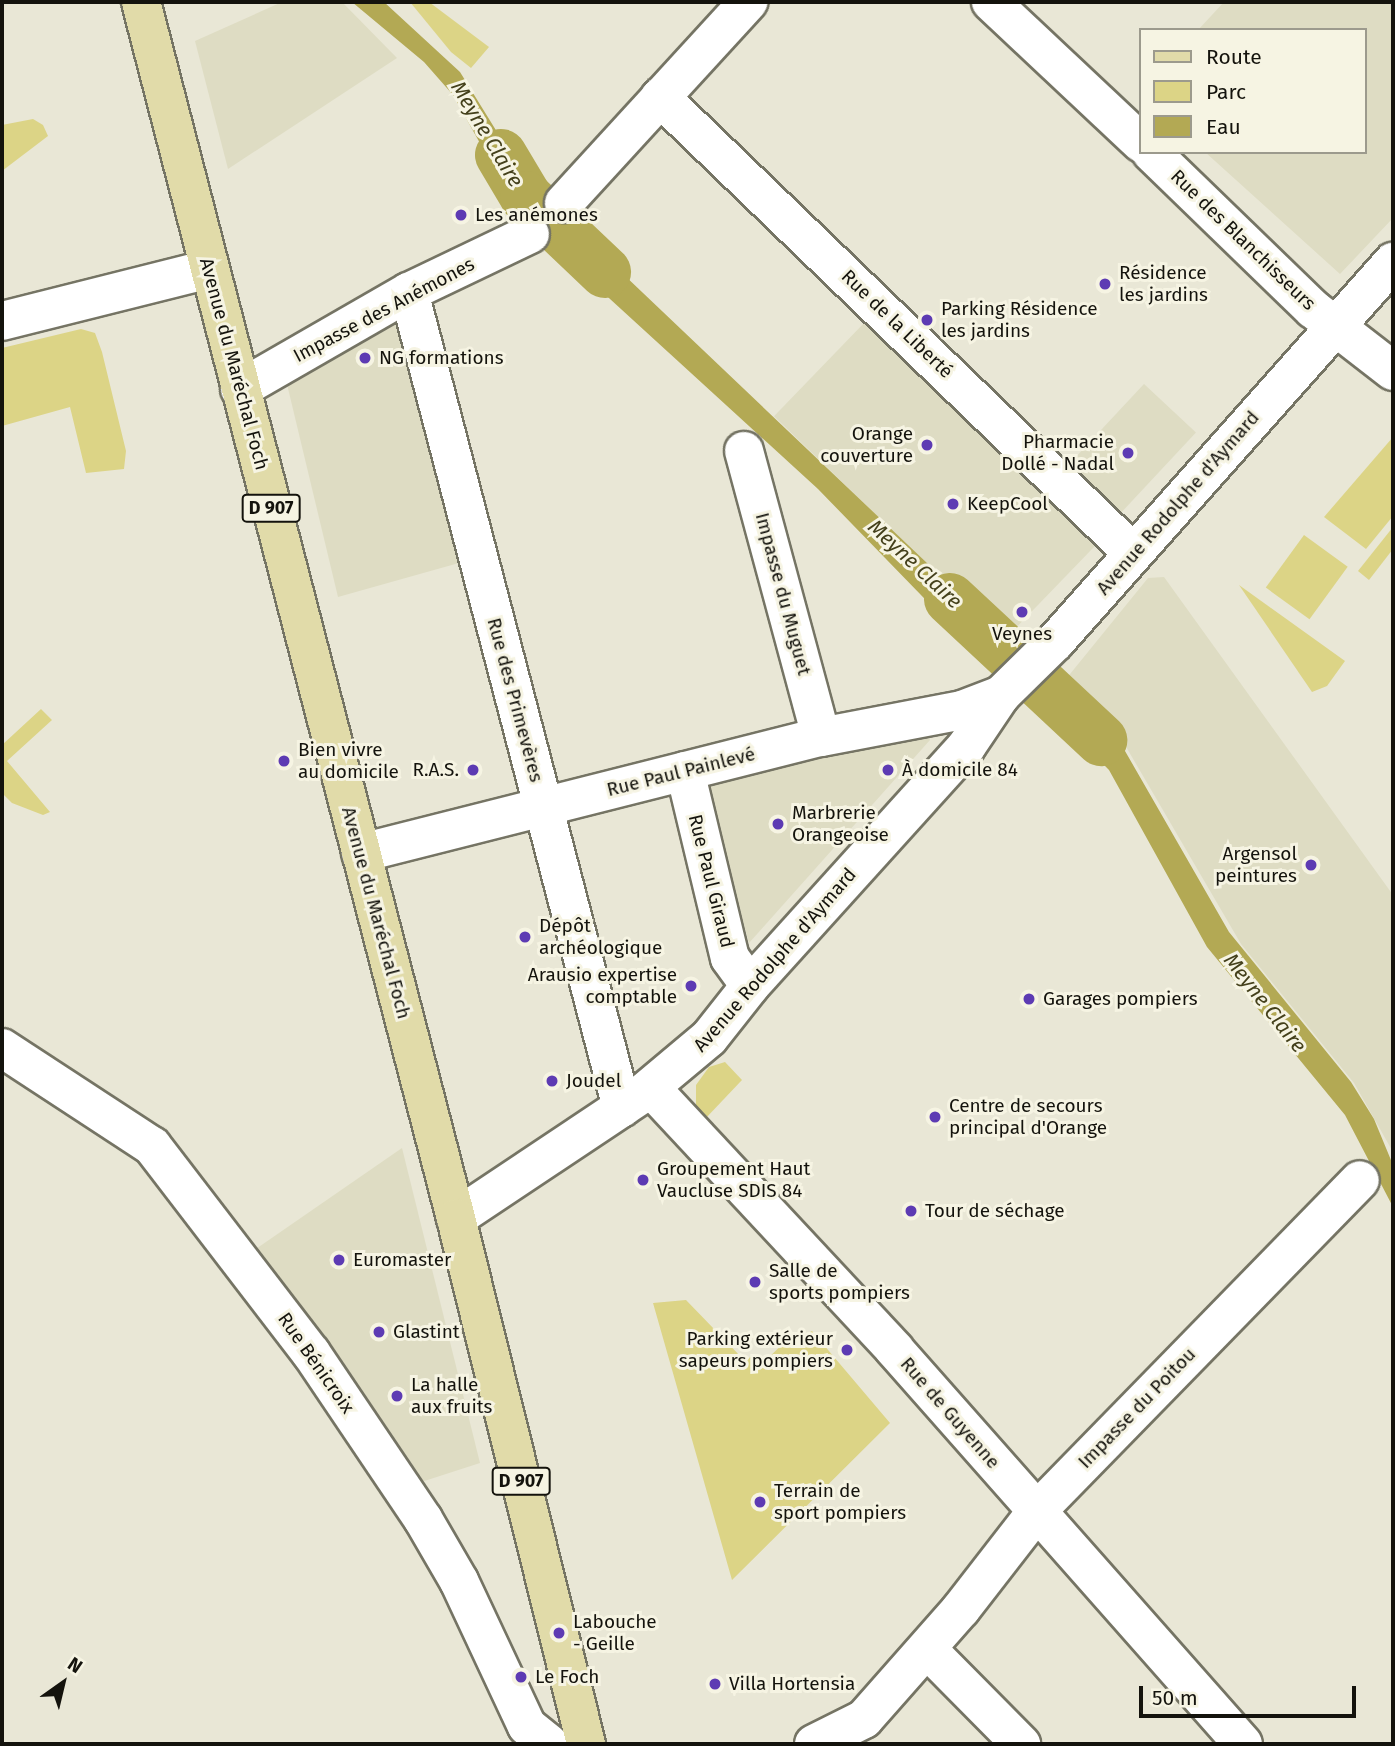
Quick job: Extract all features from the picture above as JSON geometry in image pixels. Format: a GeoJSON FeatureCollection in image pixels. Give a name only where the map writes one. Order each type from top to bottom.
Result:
{"type":"FeatureCollection","features":[{"type":"Feature","properties":{"kind":"main road","name":"Avenue du Maréchal Foch"},"geometry":{"type":"LineString","coordinates":[[141,2],[456,1218],[570,1744]]}},
{"type":"Feature","properties":{"kind":"street"},"geometry":{"type":"LineString","coordinates":[[564,203],[748,2]]}},
{"type":"Feature","properties":{"kind":"street"},"geometry":{"type":"LineString","coordinates":[[990,2],[1140,142]]}},
{"type":"Feature","properties":{"kind":"street","name":"Rue de la Liberté"},"geometry":{"type":"LineString","coordinates":[[660,97],[1133,553]]}},
{"type":"Feature","properties":{"kind":"street","name":"Rue des Blanchisseurs"},"geometry":{"type":"LineString","coordinates":[[1153,154],[1313,309],[1393,371]]}},
{"type":"Feature","properties":{"kind":"street","name":"Impasse des Anémones"},"geometry":{"type":"LineString","coordinates":[[240,389],[409,292],[530,234]]}},
{"type":"Feature","properties":{"kind":"street","name":"Avenue Rodolphe d'Aymard"},"geometry":{"type":"LineString","coordinates":[[1001,695],[1038,660],[1393,262]]}},
{"type":"Feature","properties":{"kind":"street"},"geometry":{"type":"LineString","coordinates":[[2,321],[209,270]]}},
{"type":"Feature","properties":{"kind":"street","name":"Rue des Primevères"},"geometry":{"type":"LineString","coordinates":[[409,292],[544,806],[636,1098]]}},
{"type":"Feature","properties":{"kind":"street","name":"Impasse du Muguet"},"geometry":{"type":"LineString","coordinates":[[744,451],[821,737]]}},
{"type":"Feature","properties":{"kind":"street","name":"Rue Paul Painlevé"},"geometry":{"type":"LineString","coordinates":[[361,853],[821,737],[964,728],[1001,695]]}},
{"type":"Feature","properties":{"kind":"street","name":"Avenue Rodolphe d'Aymard"},"geometry":{"type":"LineString","coordinates":[[456,1218],[636,1098],[709,1038],[964,728]]}},
{"type":"Feature","properties":{"kind":"street","name":"Rue Paul Giraud"},"geometry":{"type":"LineString","coordinates":[[685,771],[730,958],[750,985]]}},
{"type":"Feature","properties":{"kind":"street","name":"Rue Bénicroix"},"geometry":{"type":"LineString","coordinates":[[2,1048],[152,1146],[311,1353],[423,1519],[458,1581],[527,1726],[570,1744]]}},
{"type":"Feature","properties":{"kind":"street","name":"Rue de Guyenne"},"geometry":{"type":"LineString","coordinates":[[636,1098],[1037,1511],[1243,1744]]}},
{"type":"Feature","properties":{"kind":"street","name":"Impasse du Poitou"},"geometry":{"type":"LineString","coordinates":[[814,1744],[864,1719],[927,1648],[1037,1511],[1360,1180]]}},
{"type":"Feature","properties":{"kind":"street"},"geometry":{"type":"LineString","coordinates":[[927,1648],[1021,1744]]}},
{"type":"Feature","properties":{"kind":"shaded area"},"geometry":{"type":"Polygon","coordinates":[[[282,2],[342,2],[397,58],[228,169],[195,41],[282,2]]]}},
{"type":"Feature","properties":{"kind":"shaded area"},"geometry":{"type":"Polygon","coordinates":[[[1224,2],[1393,2],[1393,218],[1340,274],[1207,154],[1367,154],[1367,28],[1200,28],[1224,2]]]}},
{"type":"Feature","properties":{"kind":"shaded area"},"geometry":{"type":"Polygon","coordinates":[[[405,314],[466,561],[338,597],[286,380],[405,314]]]}},
{"type":"Feature","properties":{"kind":"shaded area"},"geometry":{"type":"Polygon","coordinates":[[[865,322],[1096,545],[1005,639],[774,416],[865,322]]]}},
{"type":"Feature","properties":{"kind":"shaded area"},"geometry":{"type":"Polygon","coordinates":[[[1144,384],[1196,432],[1118,516],[1066,467],[1144,384]]]}},
{"type":"Feature","properties":{"kind":"shaded area","name":"Argensol peintures"},"geometry":{"type":"Polygon","coordinates":[[[1164,577],[1393,895],[1393,1152],[1354,1083],[1241,944],[1118,733],[1099,707],[1066,679],[1148,578],[1164,577]]]}},
{"type":"Feature","properties":{"kind":"shaded area"},"geometry":{"type":"Polygon","coordinates":[[[927,731],[930,740],[749,943],[706,787],[927,731]]]}},
{"type":"Feature","properties":{"kind":"shaded area"},"geometry":{"type":"Polygon","coordinates":[[[402,1148],[480,1463],[412,1485],[247,1255],[402,1148]]]}},
{"type":"Feature","properties":{"kind":"green space"},"geometry":{"type":"Polygon","coordinates":[[[410,2],[429,2],[489,47],[471,68],[451,52],[410,2]]]}},
{"type":"Feature","properties":{"kind":"green space"},"geometry":{"type":"Polygon","coordinates":[[[33,119],[43,125],[48,136],[2,171],[2,125],[33,119]]]}},
{"type":"Feature","properties":{"kind":"green space"},"geometry":{"type":"Polygon","coordinates":[[[81,329],[95,333],[102,352],[126,451],[124,469],[86,473],[70,407],[2,426],[2,348],[81,329]]]}},
{"type":"Feature","properties":{"kind":"green space"},"geometry":{"type":"Polygon","coordinates":[[[1393,437],[1393,516],[1366,549],[1324,517],[1393,437]]]}},
{"type":"Feature","properties":{"kind":"green space"},"geometry":{"type":"Polygon","coordinates":[[[1393,527],[1393,549],[1369,580],[1358,571],[1393,527]]]}},
{"type":"Feature","properties":{"kind":"green space"},"geometry":{"type":"Polygon","coordinates":[[[1304,535],[1348,567],[1309,619],[1266,588],[1304,535]]]}},
{"type":"Feature","properties":{"kind":"green space"},"geometry":{"type":"Polygon","coordinates":[[[1239,585],[1345,661],[1327,686],[1312,692],[1239,585]]]}},
{"type":"Feature","properties":{"kind":"green space"},"geometry":{"type":"Polygon","coordinates":[[[41,709],[52,720],[7,761],[50,812],[43,815],[12,803],[2,793],[2,745],[41,709]]]}},
{"type":"Feature","properties":{"kind":"green space"},"geometry":{"type":"Polygon","coordinates":[[[725,1062],[742,1080],[705,1119],[696,1105],[696,1085],[709,1067],[725,1062]]]}},
{"type":"Feature","properties":{"kind":"green space","name":"Terrain de sport pompiers"},"geometry":{"type":"Polygon","coordinates":[[[686,1300],[745,1361],[750,1357],[763,1363],[794,1333],[800,1337],[812,1331],[890,1423],[732,1580],[653,1303],[686,1300]]]}},
{"type":"Feature","properties":{"kind":"water"},"geometry":{"type":"Polygon","coordinates":[[[352,2],[384,2],[460,72],[534,192],[552,205],[532,223],[518,211],[453,95],[424,62],[352,2]]]}},
{"type":"Feature","properties":{"kind":"water"},"geometry":{"type":"Polygon","coordinates":[[[561,215],[1010,642],[989,665],[818,489],[540,235],[561,215]]]}},
{"type":"Feature","properties":{"kind":"water"},"geometry":{"type":"Polygon","coordinates":[[[1059,681],[1125,751],[1229,932],[1351,1082],[1374,1119],[1393,1165],[1393,1207],[1345,1115],[1207,947],[1109,770],[1041,701],[1059,681]]]}},
{"type":"Feature","properties":{"kind":"waterway","name":"Meyne Claire"},"geometry":{"type":"LineString","coordinates":[[501,155],[526,197],[605,272]]}},
{"type":"Feature","properties":{"kind":"waterway","name":"Meyne Claire"},"geometry":{"type":"LineString","coordinates":[[950,599],[1101,740]]}},
{"type":"Feature","properties":{"kind":"place","name":"Les anémones"},"geometry":{"type":"Point","coordinates":[461,215]}},
{"type":"Feature","properties":{"kind":"place","name":"Résidence les jardins"},"geometry":{"type":"Point","coordinates":[1105,284]}},
{"type":"Feature","properties":{"kind":"place","name":"Parking Résidence les jardins"},"geometry":{"type":"Point","coordinates":[927,320]}},
{"type":"Feature","properties":{"kind":"place","name":"NG formations"},"geometry":{"type":"Point","coordinates":[365,358]}},
{"type":"Feature","properties":{"kind":"place","name":"Orange couverture"},"geometry":{"type":"Point","coordinates":[927,445]}},
{"type":"Feature","properties":{"kind":"place","name":"Pharmacie Dollé - Nadal"},"geometry":{"type":"Point","coordinates":[1128,453]}},
{"type":"Feature","properties":{"kind":"place","name":"KeepCool"},"geometry":{"type":"Point","coordinates":[953,504]}},
{"type":"Feature","properties":{"kind":"place","name":"Veynes"},"geometry":{"type":"Point","coordinates":[1022,612]}},
{"type":"Feature","properties":{"kind":"place","name":"Bien vivre au domicile"},"geometry":{"type":"Point","coordinates":[284,761]}},
{"type":"Feature","properties":{"kind":"place","name":"R.A.S."},"geometry":{"type":"Point","coordinates":[473,770]}},
{"type":"Feature","properties":{"kind":"place","name":"À domicile 84"},"geometry":{"type":"Point","coordinates":[888,770]}},
{"type":"Feature","properties":{"kind":"place","name":"Marbrerie Orangeoise"},"geometry":{"type":"Point","coordinates":[778,824]}},
{"type":"Feature","properties":{"kind":"place","name":"Argensol peintures"},"geometry":{"type":"Point","coordinates":[1311,865]}},
{"type":"Feature","properties":{"kind":"place","name":"Dépôt archéologique"},"geometry":{"type":"Point","coordinates":[525,937]}},
{"type":"Feature","properties":{"kind":"place","name":"Arausio expertise comptable"},"geometry":{"type":"Point","coordinates":[691,986]}},
{"type":"Feature","properties":{"kind":"place","name":"Garages pompiers"},"geometry":{"type":"Point","coordinates":[1029,999]}},
{"type":"Feature","properties":{"kind":"place","name":"Joudel"},"geometry":{"type":"Point","coordinates":[552,1081]}},
{"type":"Feature","properties":{"kind":"place","name":"Centre de secours principal d'Orange"},"geometry":{"type":"Point","coordinates":[935,1117]}},
{"type":"Feature","properties":{"kind":"place","name":"Groupement Haut Vaucluse SDIS 84"},"geometry":{"type":"Point","coordinates":[643,1180]}},
{"type":"Feature","properties":{"kind":"place","name":"Tour de séchage"},"geometry":{"type":"Point","coordinates":[911,1211]}},
{"type":"Feature","properties":{"kind":"place","name":"Euromaster"},"geometry":{"type":"Point","coordinates":[339,1260]}},
{"type":"Feature","properties":{"kind":"place","name":"Salle de sports pompiers"},"geometry":{"type":"Point","coordinates":[755,1282]}},
{"type":"Feature","properties":{"kind":"place","name":"Glastint"},"geometry":{"type":"Point","coordinates":[379,1332]}},
{"type":"Feature","properties":{"kind":"place","name":"Parking extérieur sapeurs pompiers"},"geometry":{"type":"Point","coordinates":[847,1350]}},
{"type":"Feature","properties":{"kind":"place","name":"La halle aux fruits"},"geometry":{"type":"Point","coordinates":[397,1396]}},
{"type":"Feature","properties":{"kind":"place","name":"Terrain de sport pompiers"},"geometry":{"type":"Point","coordinates":[760,1502]}},
{"type":"Feature","properties":{"kind":"place","name":"Labouche - Geille"},"geometry":{"type":"Point","coordinates":[559,1633]}},
{"type":"Feature","properties":{"kind":"place","name":"Le Foch"},"geometry":{"type":"Point","coordinates":[521,1677]}},
{"type":"Feature","properties":{"kind":"place","name":"Villa Hortensia"},"geometry":{"type":"Point","coordinates":[715,1684]}}]}
